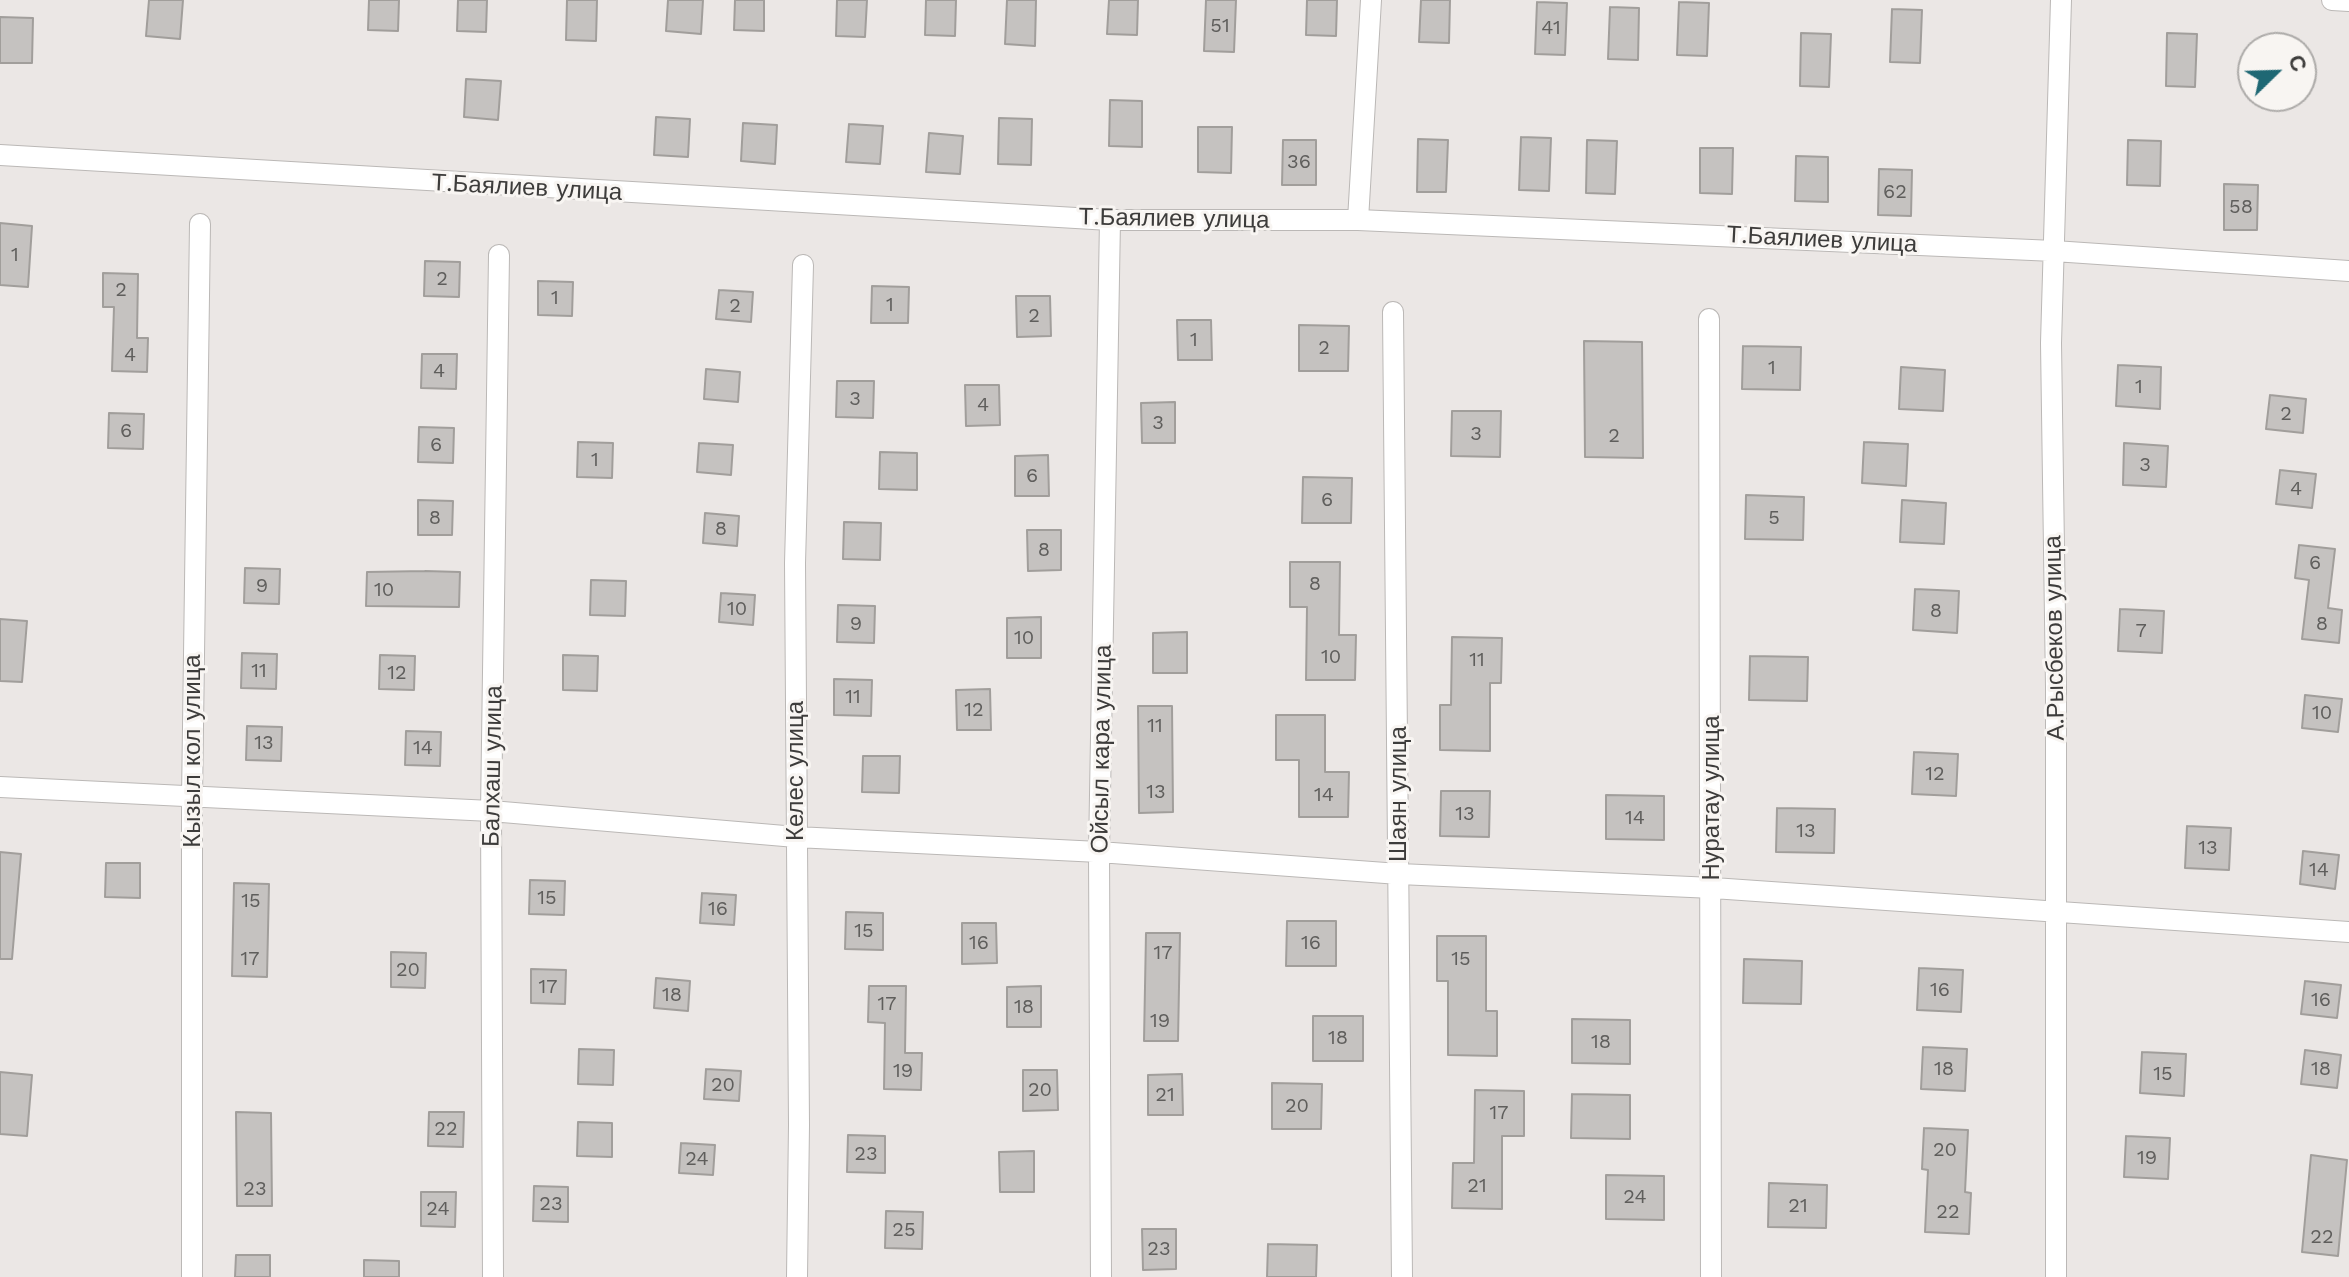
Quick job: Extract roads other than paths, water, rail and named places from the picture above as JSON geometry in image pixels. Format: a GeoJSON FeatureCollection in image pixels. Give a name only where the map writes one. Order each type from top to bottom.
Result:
{"type":"FeatureCollection","features":[{"type":"Feature","properties":{"kind":"street"},"geometry":{"type":"LineString","coordinates":[[1358,220],[1371,0]]}},
{"type":"Feature","properties":{"kind":"street","name":"А.Рысбеков улица"},"geometry":{"type":"LineString","coordinates":[[2056,1277],[2051,343],[2061,0]]}},
{"type":"Feature","properties":{"kind":"street"},"geometry":{"type":"LineString","coordinates":[[2332,0],[2349,1]]}},
{"type":"Feature","properties":{"kind":"street","name":"Т.Баялиев улица"},"geometry":{"type":"LineString","coordinates":[[0,155],[1110,220],[1358,220],[2054,251],[2349,271]]}},
{"type":"Feature","properties":{"kind":"street","name":"Ойсыл кара улица"},"geometry":{"type":"LineString","coordinates":[[1101,1277],[1099,852],[1110,220]]}},
{"type":"Feature","properties":{"kind":"street","name":"Кызыл кол улица"},"geometry":{"type":"LineString","coordinates":[[192,1277],[192,798],[200,224]]}},
{"type":"Feature","properties":{"kind":"street","name":"Балхаш улица"},"geometry":{"type":"LineString","coordinates":[[493,1277],[491,811],[499,255]]}},
{"type":"Feature","properties":{"kind":"street","name":"Келес улица"},"geometry":{"type":"LineString","coordinates":[[797,1277],[799,1125],[795,563],[803,265]]}},
{"type":"Feature","properties":{"kind":"street","name":"Шаян улица"},"geometry":{"type":"LineString","coordinates":[[1393,312],[1402,1277]]}},
{"type":"Feature","properties":{"kind":"street","name":"Нуратау улица"},"geometry":{"type":"LineString","coordinates":[[1709,319],[1713,888],[1711,1277]]}},
{"type":"Feature","properties":{"kind":"street"},"geometry":{"type":"LineString","coordinates":[[0,787],[491,811],[796,837],[1099,852],[1399,874],[1713,888],[2349,932]]}}]}
